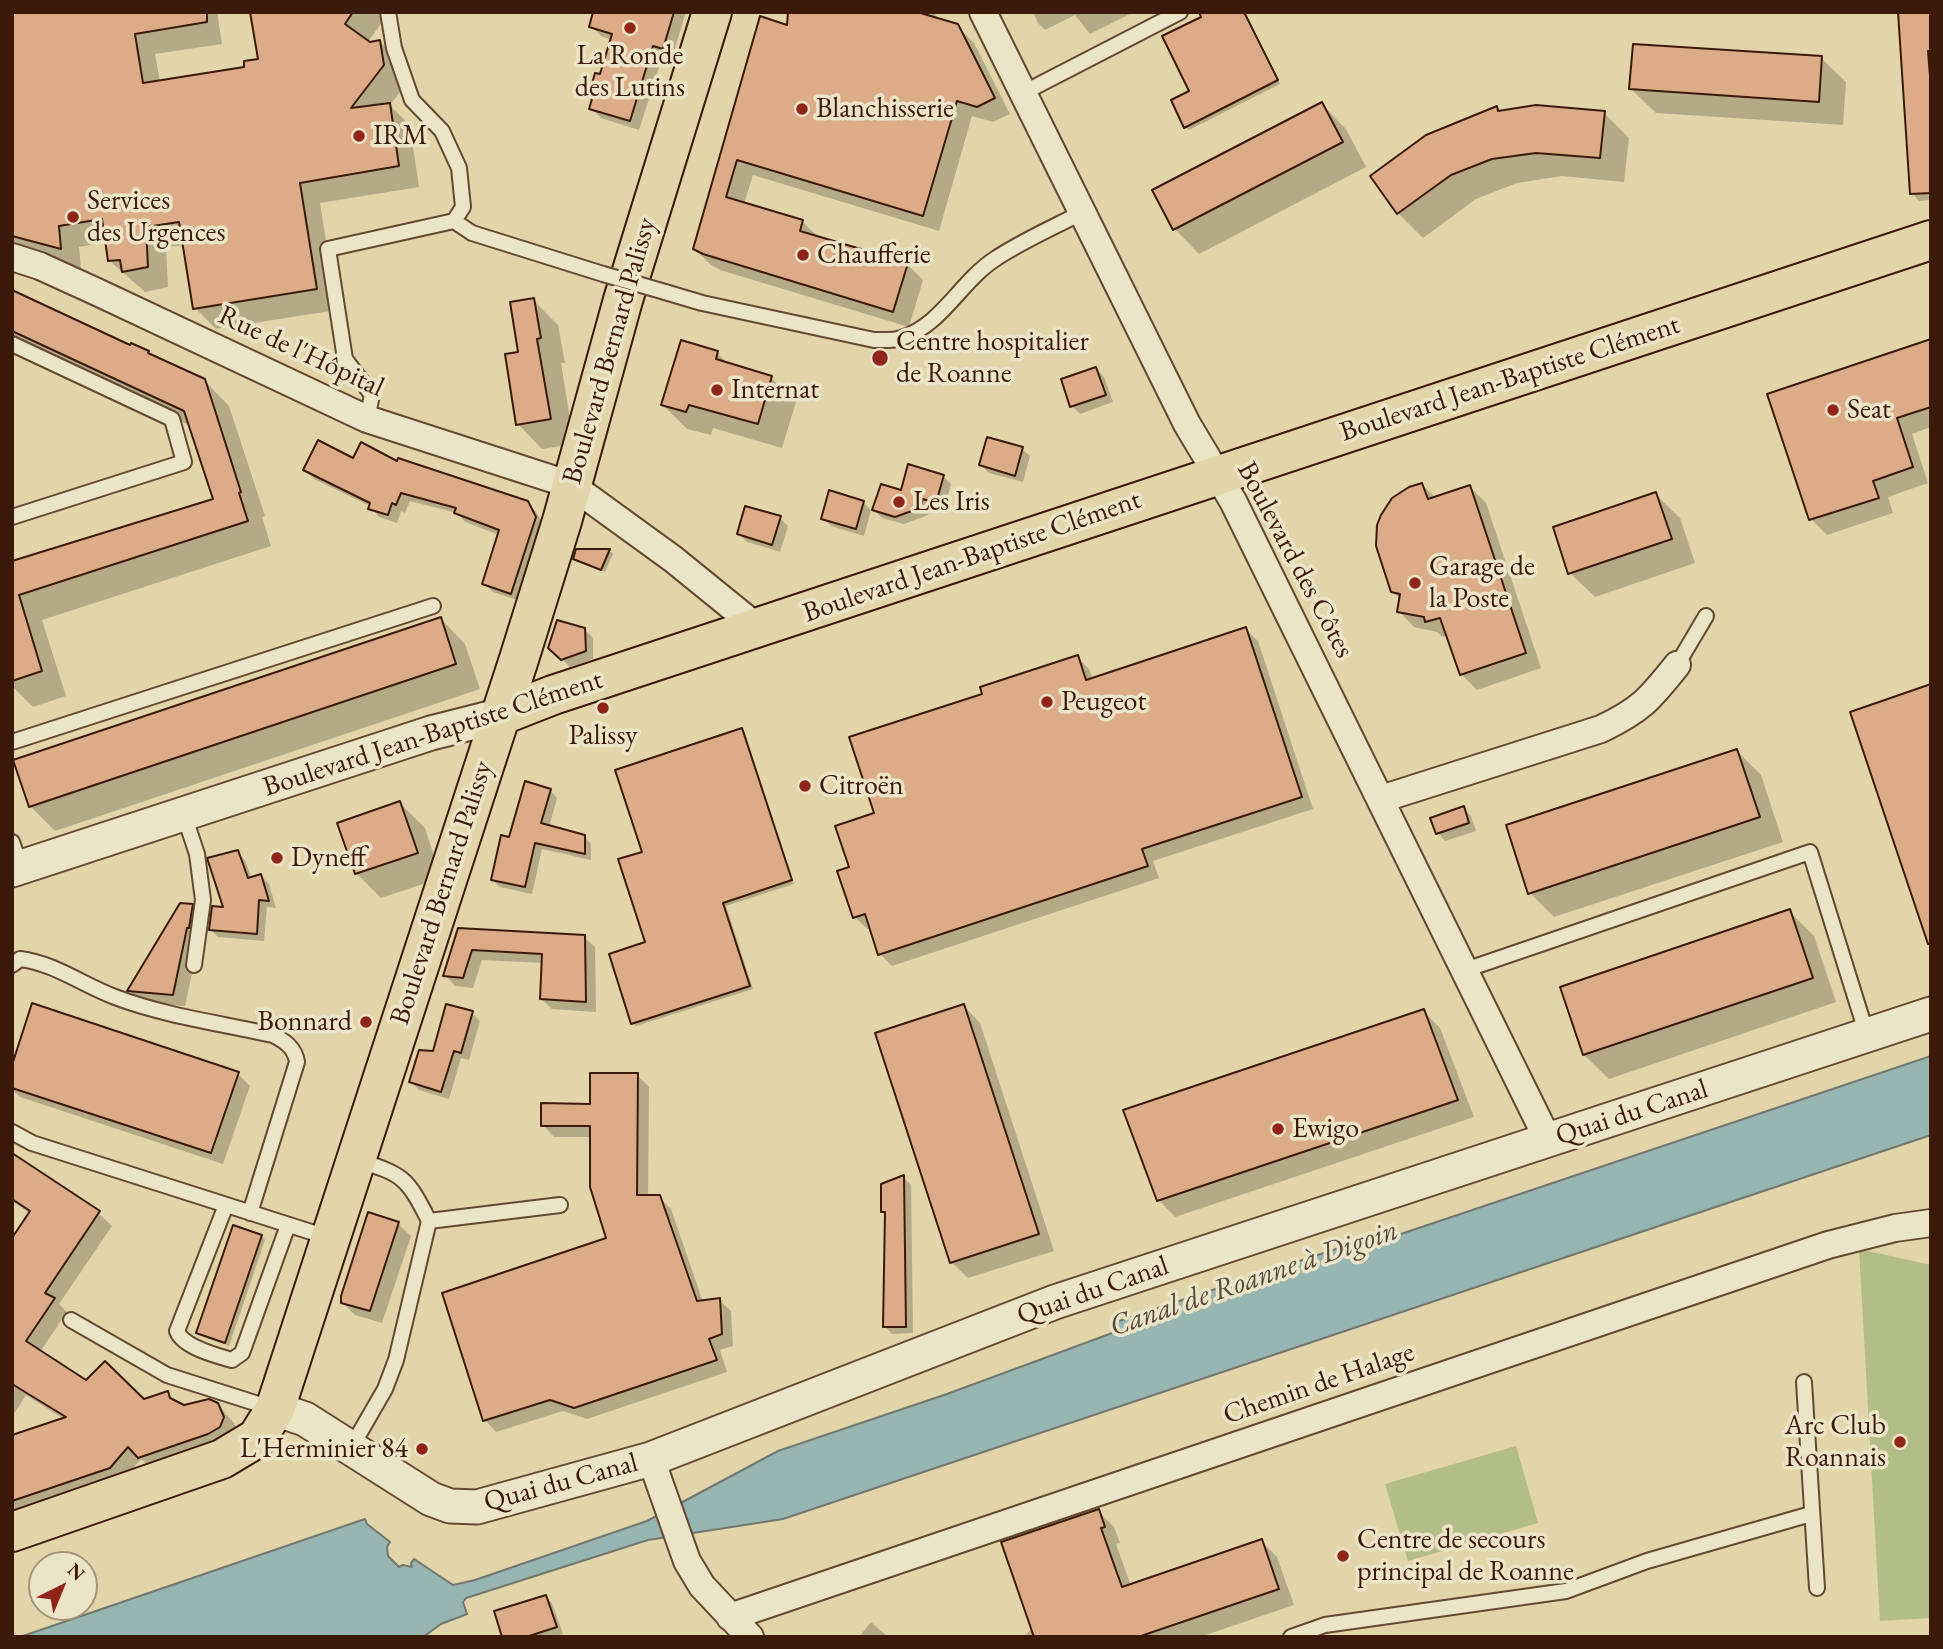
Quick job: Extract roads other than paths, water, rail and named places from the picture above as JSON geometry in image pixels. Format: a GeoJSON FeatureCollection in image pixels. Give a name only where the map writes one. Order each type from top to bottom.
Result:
{"type":"FeatureCollection","features":[{"type":"Feature","properties":{"kind":"main road","name":"Boulevard Bernard Palissy"},"geometry":{"type":"LineString","coordinates":[[12,1532],[222,1460],[257,1438],[275,1409],[502,715],[562,521],[623,300],[712,12]]}},
{"type":"Feature","properties":{"kind":"main road","name":"Boulevard Jean-Baptiste Clément"},"geometry":{"type":"LineString","coordinates":[[502,715],[564,691],[1931,240]]}},
{"type":"Feature","properties":{"kind":"street","name":"Boulevard des Côtes"},"geometry":{"type":"LineString","coordinates":[[982,12],[1187,424],[1233,500],[1548,1140]]}},
{"type":"Feature","properties":{"kind":"street","name":"Rue de l'Hôpital"},"geometry":{"type":"LineString","coordinates":[[12,257],[40,265],[367,419],[570,485],[673,559],[758,628]]}},
{"type":"Feature","properties":{"kind":"street"},"geometry":{"type":"LineString","coordinates":[[1381,799],[1601,729],[1626,717],[1647,702],[1677,665]]}},
{"type":"Feature","properties":{"kind":"street","name":"Boulevard Jean-Baptiste Clément"},"geometry":{"type":"LineString","coordinates":[[15,859],[184,815],[431,733],[502,715]]}},
{"type":"Feature","properties":{"kind":"street","name":"Quai du Canal"},"geometry":{"type":"LineString","coordinates":[[275,1409],[305,1419],[415,1490],[450,1506],[477,1507],[657,1474],[1055,1302],[1931,1014]]}},
{"type":"Feature","properties":{"kind":"street","name":"Chemin de Halage"},"geometry":{"type":"LineString","coordinates":[[730,1617],[1828,1245],[1895,1228],[1931,1223]]}},
{"type":"Feature","properties":{"kind":"street"},"geometry":{"type":"LineString","coordinates":[[657,1474],[687,1562],[702,1586],[750,1637]]}},
{"type":"Feature","properties":{"kind":"lane"},"geometry":{"type":"LineString","coordinates":[[367,419],[372,394],[345,359],[328,249],[454,221],[463,207],[459,168],[442,131],[412,100],[394,48],[388,12]]}},
{"type":"Feature","properties":{"kind":"lane"},"geometry":{"type":"LineString","coordinates":[[1021,94],[1181,12]]}},
{"type":"Feature","properties":{"kind":"lane"},"geometry":{"type":"LineString","coordinates":[[454,221],[472,233],[702,303],[874,340],[899,339],[917,332],[932,321],[969,280],[993,260],[1081,213]]}},
{"type":"Feature","properties":{"kind":"lane"},"geometry":{"type":"LineString","coordinates":[[12,344],[172,419],[184,462],[12,517]]}},
{"type":"Feature","properties":{"kind":"lane"},"geometry":{"type":"LineString","coordinates":[[12,742],[433,606]]}},
{"type":"Feature","properties":{"kind":"lane"},"geometry":{"type":"LineString","coordinates":[[1677,665],[1706,616]]}},
{"type":"Feature","properties":{"kind":"lane"},"geometry":{"type":"LineString","coordinates":[[184,815],[197,854],[203,900],[194,965]]}},
{"type":"Feature","properties":{"kind":"lane"},"geometry":{"type":"LineString","coordinates":[[1465,970],[1810,852],[1867,1035]]}},
{"type":"Feature","properties":{"kind":"lane"},"geometry":{"type":"LineString","coordinates":[[12,965],[20,959],[38,961],[115,997],[153,1009],[273,1035],[289,1045],[296,1054],[297,1062],[250,1213]]}},
{"type":"Feature","properties":{"kind":"lane"},"geometry":{"type":"LineString","coordinates":[[12,1132],[32,1143],[331,1238]]}},
{"type":"Feature","properties":{"kind":"lane"},"geometry":{"type":"LineString","coordinates":[[351,1448],[385,1389],[396,1360],[429,1221],[412,1188],[403,1177],[355,1159]]}},
{"type":"Feature","properties":{"kind":"lane"},"geometry":{"type":"LineString","coordinates":[[226,1205],[177,1332],[183,1341],[213,1354],[232,1360],[242,1353],[288,1225]]}},
{"type":"Feature","properties":{"kind":"lane"},"geometry":{"type":"LineString","coordinates":[[429,1221],[560,1205]]}},
{"type":"Feature","properties":{"kind":"lane"},"geometry":{"type":"LineString","coordinates":[[71,1320],[167,1375],[275,1409]]}},
{"type":"Feature","properties":{"kind":"lane"},"geometry":{"type":"LineString","coordinates":[[1804,1382],[1817,1588]]}},
{"type":"Feature","properties":{"kind":"lane"},"geometry":{"type":"LineString","coordinates":[[1291,1637],[1325,1625],[1566,1591],[1647,1561],[1811,1514]]}},
{"type":"Feature","properties":{"kind":"water","name":"Canal de Roanne à Digoin"},"geometry":{"type":"Polygon","coordinates":[[[1931,1056],[1931,1135],[783,1519],[648,1540],[466,1598],[463,1602],[467,1614],[441,1624],[423,1637],[20,1637],[67,1621],[98,1621],[98,1610],[365,1519],[367,1524],[390,1542],[387,1547],[388,1556],[399,1567],[412,1567],[414,1559],[453,1585],[475,1580],[647,1521],[778,1451],[947,1394],[1115,1332],[1113,1323],[1369,1238],[1374,1243],[1931,1056]]]}},
{"type":"Feature","properties":{"kind":"place","name":"La Ronde des Lutins"},"geometry":{"type":"Point","coordinates":[630,28]}},
{"type":"Feature","properties":{"kind":"place","name":"Blanchisserie"},"geometry":{"type":"Point","coordinates":[802,109]}},
{"type":"Feature","properties":{"kind":"place","name":"IRM"},"geometry":{"type":"Point","coordinates":[359,136]}},
{"type":"Feature","properties":{"kind":"place","name":"Services des Urgences"},"geometry":{"type":"Point","coordinates":[73,217]}},
{"type":"Feature","properties":{"kind":"place","name":"Chaufferie"},"geometry":{"type":"Point","coordinates":[803,255]}},
{"type":"Feature","properties":{"kind":"place","name":"Centre hospitalier de Roanne"},"geometry":{"type":"Point","coordinates":[880,358]}},
{"type":"Feature","properties":{"kind":"place","name":"Internat"},"geometry":{"type":"Point","coordinates":[717,390]}},
{"type":"Feature","properties":{"kind":"place","name":"Seat"},"geometry":{"type":"Point","coordinates":[1833,410]}},
{"type":"Feature","properties":{"kind":"place","name":"Les Iris"},"geometry":{"type":"Point","coordinates":[899,502]}},
{"type":"Feature","properties":{"kind":"place","name":"Garage de la Poste"},"geometry":{"type":"Point","coordinates":[1415,583]}},
{"type":"Feature","properties":{"kind":"place","name":"Peugeot"},"geometry":{"type":"Point","coordinates":[1047,702]}},
{"type":"Feature","properties":{"kind":"place","name":"Palissy"},"geometry":{"type":"Point","coordinates":[603,708]}},
{"type":"Feature","properties":{"kind":"place","name":"Citroën"},"geometry":{"type":"Point","coordinates":[805,786]}},
{"type":"Feature","properties":{"kind":"place","name":"Dyneff"},"geometry":{"type":"Point","coordinates":[277,858]}},
{"type":"Feature","properties":{"kind":"place","name":"Bonnard"},"geometry":{"type":"Point","coordinates":[366,1022]}},
{"type":"Feature","properties":{"kind":"place","name":"Ewigo"},"geometry":{"type":"Point","coordinates":[1278,1129]}},
{"type":"Feature","properties":{"kind":"place","name":"Arc Club Roannais"},"geometry":{"type":"Point","coordinates":[1900,1442]}},
{"type":"Feature","properties":{"kind":"place","name":"L'Herminier 84"},"geometry":{"type":"Point","coordinates":[422,1449]}},
{"type":"Feature","properties":{"kind":"place","name":"Centre de secours principal de Roanne"},"geometry":{"type":"Point","coordinates":[1343,1556]}}]}
